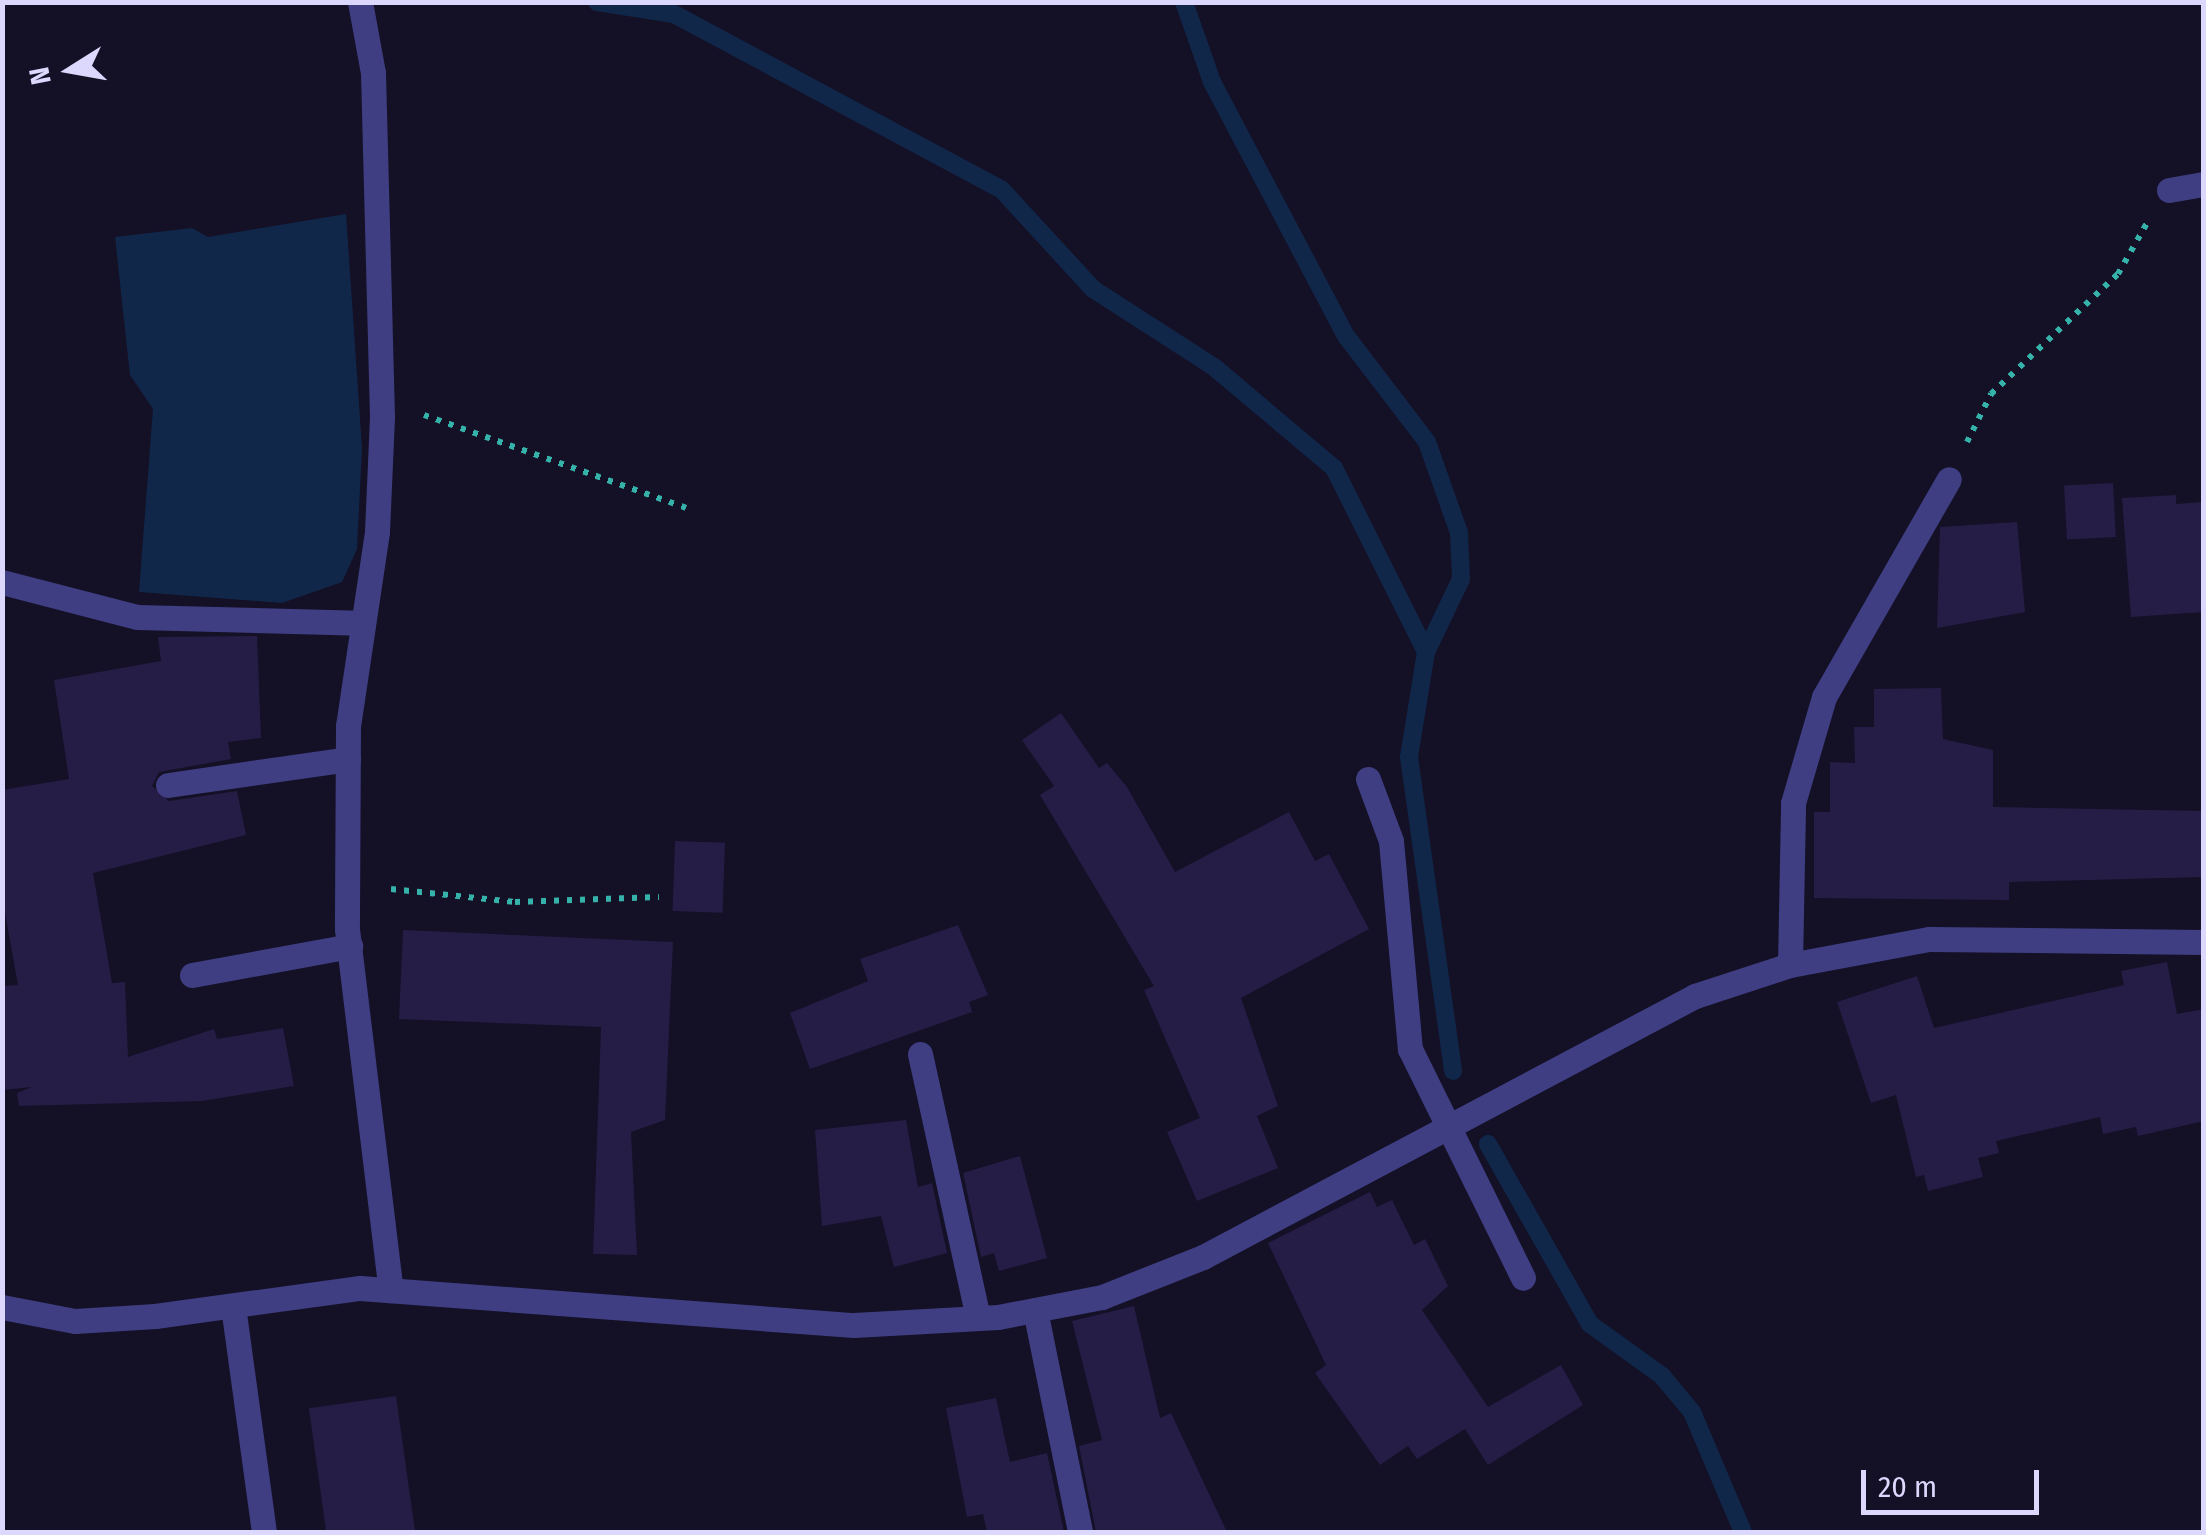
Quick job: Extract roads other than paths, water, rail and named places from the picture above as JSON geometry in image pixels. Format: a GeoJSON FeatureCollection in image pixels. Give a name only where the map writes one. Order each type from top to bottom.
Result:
{"type":"FeatureCollection","features":[{"type":"Feature","properties":{"kind":"street"},"geometry":{"type":"LineString","coordinates":[[360,2],[373,73],[380,405],[377,532],[359,623],[348,759],[348,883],[350,946],[390,1290]]}},
{"type":"Feature","properties":{"kind":"street"},"geometry":{"type":"LineString","coordinates":[[2169,190],[2204,184]]}},
{"type":"Feature","properties":{"kind":"street"},"geometry":{"type":"LineString","coordinates":[[1790,965],[1792,803],[1824,697],[1949,479]]}},
{"type":"Feature","properties":{"kind":"street"},"geometry":{"type":"LineString","coordinates":[[2,582],[137,617],[359,623]]}},
{"type":"Feature","properties":{"kind":"street"},"geometry":{"type":"LineString","coordinates":[[168,785],[348,759]]}},
{"type":"Feature","properties":{"kind":"street"},"geometry":{"type":"LineString","coordinates":[[1368,778],[1390,841],[1410,1049],[1443,1126],[1523,1278]]}},
{"type":"Feature","properties":{"kind":"street"},"geometry":{"type":"LineString","coordinates":[[2,1307],[74,1320],[390,1290],[854,1324],[978,1318],[1035,1310],[1102,1297],[1203,1257],[1443,1126],[1695,996],[1790,965],[1930,939],[2204,942]]}},
{"type":"Feature","properties":{"kind":"street"},"geometry":{"type":"LineString","coordinates":[[192,975],[350,946]]}},
{"type":"Feature","properties":{"kind":"street"},"geometry":{"type":"LineString","coordinates":[[920,1054],[978,1318]]}},
{"type":"Feature","properties":{"kind":"street"},"geometry":{"type":"LineString","coordinates":[[233,1306],[264,1532]]}},
{"type":"Feature","properties":{"kind":"street"},"geometry":{"type":"LineString","coordinates":[[1035,1310],[1080,1532]]}},
{"type":"Feature","properties":{"kind":"water"},"geometry":{"type":"Polygon","coordinates":[[[346,214],[362,448],[357,549],[342,582],[282,603],[139,592],[153,409],[130,375],[115,237],[192,228],[208,237],[346,214]]]}},
{"type":"Feature","properties":{"kind":"waterway"},"geometry":{"type":"LineString","coordinates":[[597,2],[674,14],[1002,190],[1093,289],[1214,367],[1334,468],[1426,652],[1409,757],[1453,1071]]}},
{"type":"Feature","properties":{"kind":"waterway"},"geometry":{"type":"LineString","coordinates":[[1184,2],[1212,82],[1346,336],[1427,442],[1459,533],[1461,579],[1426,652]]}},
{"type":"Feature","properties":{"kind":"waterway"},"geometry":{"type":"LineString","coordinates":[[1488,1144],[1590,1324],[1662,1376],[1692,1412],[1743,1532]]}}]}
